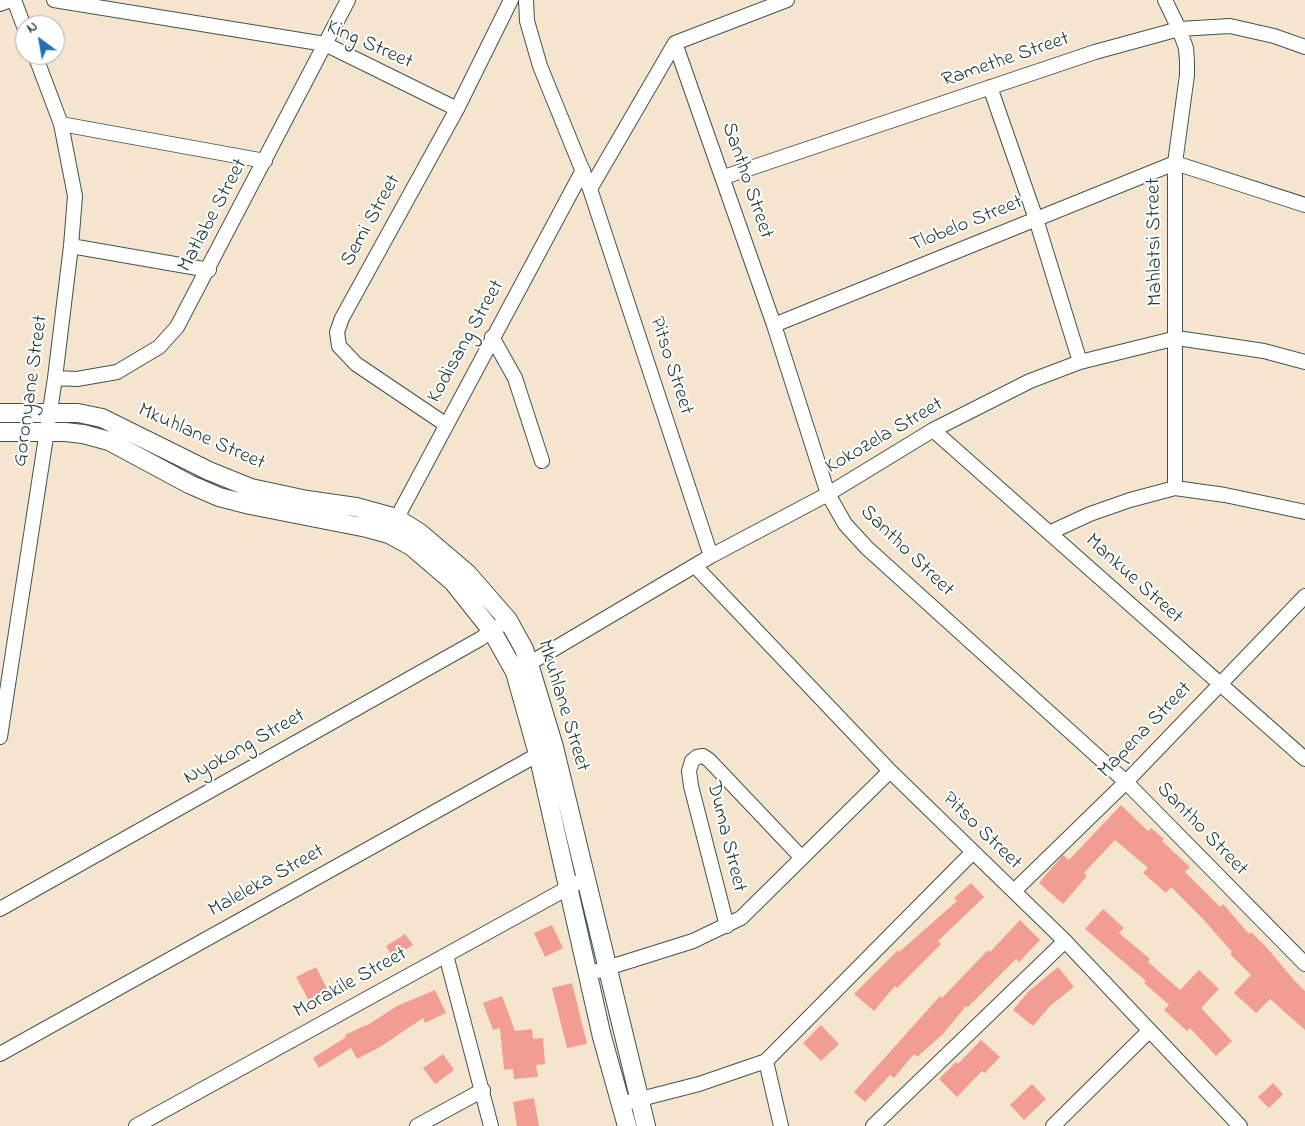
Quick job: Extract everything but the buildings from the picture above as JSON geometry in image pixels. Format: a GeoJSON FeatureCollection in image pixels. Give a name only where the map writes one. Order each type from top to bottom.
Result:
{"type":"FeatureCollection","features":[{"type":"Feature","properties":{"kind":"street"},"geometry":{"type":"LineString","coordinates":[[0,4],[12,0],[19,15]]}},
{"type":"Feature","properties":{"kind":"street","name":"King Street"},"geometry":{"type":"LineString","coordinates":[[54,0],[325,44],[457,109]]}},
{"type":"Feature","properties":{"kind":"street","name":"Matlabe Street"},"geometry":{"type":"LineString","coordinates":[[55,378],[94,377],[117,372],[139,361],[159,347],[177,327],[209,270],[348,0]]}},
{"type":"Feature","properties":{"kind":"street","name":"Semi Street"},"geometry":{"type":"LineString","coordinates":[[445,424],[356,364],[339,346],[337,332],[342,318],[457,109],[511,0]]}},
{"type":"Feature","properties":{"kind":"street","name":"Pitso Street"},"geometry":{"type":"LineString","coordinates":[[526,0],[527,21],[540,66],[590,188],[712,556]]}},
{"type":"Feature","properties":{"kind":"street"},"geometry":{"type":"LineString","coordinates":[[590,188],[675,43],[786,0]]}},
{"type":"Feature","properties":{"kind":"street","name":"Mahlatsi Street"},"geometry":{"type":"LineString","coordinates":[[1165,0],[1186,48],[1187,75],[1175,163],[1175,488]]}},
{"type":"Feature","properties":{"kind":"street","name":"Ramethe Street"},"geometry":{"type":"LineString","coordinates":[[724,177],[1095,52],[1179,29],[1230,26],[1274,36],[1305,47]]}},
{"type":"Feature","properties":{"kind":"street","name":"Santho Street"},"geometry":{"type":"LineString","coordinates":[[675,43],[724,177],[828,494],[845,524],[867,548],[1126,782],[1305,964]]}},
{"type":"Feature","properties":{"kind":"street","name":"Goronyane Street"},"geometry":{"type":"LineString","coordinates":[[0,736],[55,378],[72,246],[75,196],[61,124],[39,65]]}},
{"type":"Feature","properties":{"kind":"street"},"geometry":{"type":"LineString","coordinates":[[990,87],[1036,219],[1080,362]]}},
{"type":"Feature","properties":{"kind":"street"},"geometry":{"type":"LineString","coordinates":[[61,124],[265,161]]}},
{"type":"Feature","properties":{"kind":"street"},"geometry":{"type":"LineString","coordinates":[[1175,163],[1305,205]]}},
{"type":"Feature","properties":{"kind":"street","name":"Tlobelo Street"},"geometry":{"type":"LineString","coordinates":[[774,325],[1175,163]]}},
{"type":"Feature","properties":{"kind":"street","name":"Kodisang Street"},"geometry":{"type":"LineString","coordinates":[[392,526],[445,424],[583,170]]}},
{"type":"Feature","properties":{"kind":"street"},"geometry":{"type":"LineString","coordinates":[[72,246],[209,270]]}},
{"type":"Feature","properties":{"kind":"street"},"geometry":{"type":"LineString","coordinates":[[492,337],[515,378],[542,461]]}},
{"type":"Feature","properties":{"kind":"street","name":"Kokozela Street"},"geometry":{"type":"LineString","coordinates":[[522,668],[712,556],[828,494],[934,430],[1030,381],[1080,362],[1176,338],[1256,350],[1305,362]]}},
{"type":"Feature","properties":{"kind":"street","name":"Mkuhlane Street"},"geometry":{"type":"LineString","coordinates":[[0,413],[49,411],[78,413],[102,418],[209,471],[251,488],[307,500],[356,507],[392,526],[411,546],[453,582],[522,668]]}},
{"type":"Feature","properties":{"kind":"street","name":"Mankue Street"},"geometry":{"type":"LineString","coordinates":[[934,430],[1305,759]]}},
{"type":"Feature","properties":{"kind":"street","name":"Mkuhlane Street"},"geometry":{"type":"LineString","coordinates":[[0,432],[47,431],[83,434],[109,441],[189,484],[219,497],[392,526],[420,533],[468,573],[508,620],[524,650],[522,668],[586,878],[646,1126]]}},
{"type":"Feature","properties":{"kind":"street"},"geometry":{"type":"LineString","coordinates":[[1051,532],[1122,502],[1175,488],[1225,495],[1305,512]]}},
{"type":"Feature","properties":{"kind":"street","name":"Pitso Street"},"geometry":{"type":"LineString","coordinates":[[695,566],[890,771],[972,853],[1065,941],[1240,1126]]}},
{"type":"Feature","properties":{"kind":"street","name":"Mapena Street"},"geometry":{"type":"LineString","coordinates":[[1014,891],[1126,782],[1305,596]]}},
{"type":"Feature","properties":{"kind":"street","name":"Nyokong Street"},"geometry":{"type":"LineString","coordinates":[[0,910],[492,631],[508,620]]}},
{"type":"Feature","properties":{"kind":"street","name":"Mkuhlane Street"},"geometry":{"type":"LineString","coordinates":[[546,750],[569,887],[602,1037],[626,1126]]}},
{"type":"Feature","properties":{"kind":"street","name":"Maleleka Street"},"geometry":{"type":"LineString","coordinates":[[0,1054],[546,750]]}},
{"type":"Feature","properties":{"kind":"street","name":"Duma Street"},"geometry":{"type":"LineString","coordinates":[[726,926],[691,786],[689,771],[692,761],[697,757],[703,756],[709,760],[802,858]]}},
{"type":"Feature","properties":{"kind":"street","name":"Duma Street"},"geometry":{"type":"LineString","coordinates":[[588,974],[693,941],[726,926],[750,909],[890,771]]}},
{"type":"Feature","properties":{"kind":"street"},"geometry":{"type":"LineString","coordinates":[[621,1104],[698,1084],[766,1061],[972,853]]}},
{"type":"Feature","properties":{"kind":"street","name":"Morakile Street"},"geometry":{"type":"LineString","coordinates":[[136,1126],[586,878]]}},
{"type":"Feature","properties":{"kind":"street"},"geometry":{"type":"LineString","coordinates":[[874,1126],[1065,941]]}},
{"type":"Feature","properties":{"kind":"street"},"geometry":{"type":"LineString","coordinates":[[446,954],[491,1126]]}},
{"type":"Feature","properties":{"kind":"street"},"geometry":{"type":"LineString","coordinates":[[1053,1126],[1149,1031]]}},
{"type":"Feature","properties":{"kind":"street"},"geometry":{"type":"LineString","coordinates":[[766,1061],[782,1126]]}},
{"type":"Feature","properties":{"kind":"street"},"geometry":{"type":"LineString","coordinates":[[417,1126],[483,1090]]}}]}
